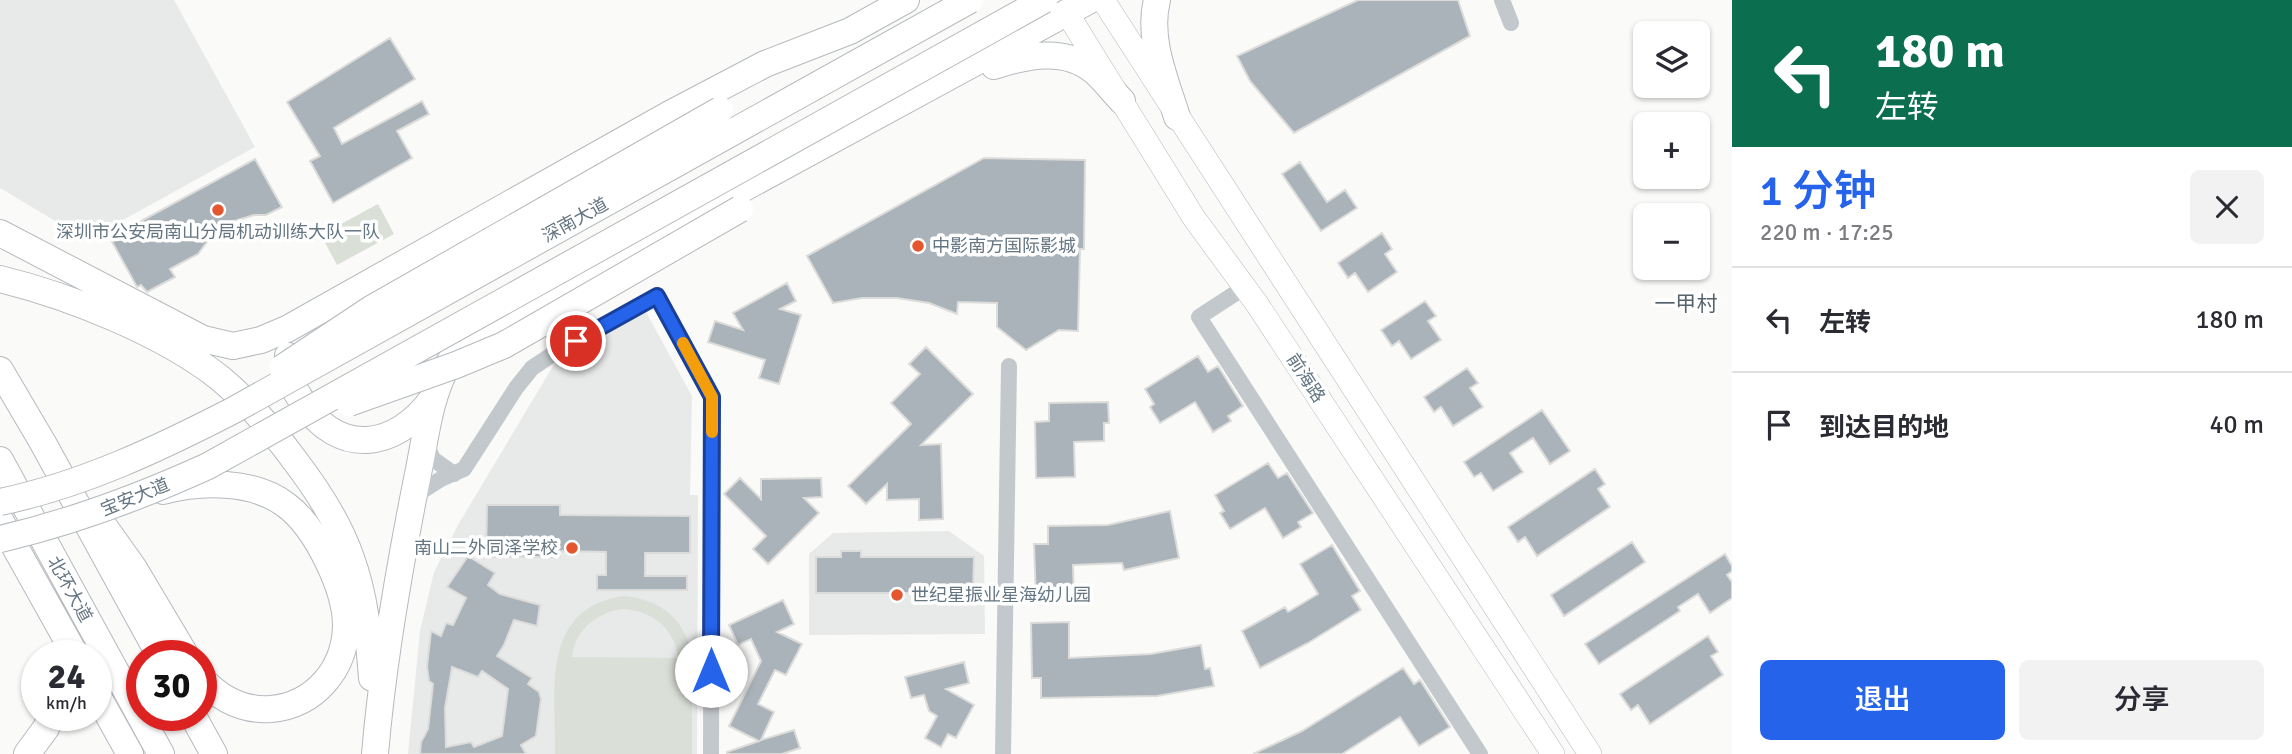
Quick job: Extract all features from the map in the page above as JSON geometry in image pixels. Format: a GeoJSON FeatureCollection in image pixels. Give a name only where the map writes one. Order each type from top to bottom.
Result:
{"type":"FeatureCollection","features":[{"type":"Feature","properties":{"kind":"main road"},"geometry":{"type":"LineString","coordinates":[[0,233],[176,326],[219,344],[233,346],[261,340],[323,310],[668,115],[765,64],[855,28],[892,0]]}},
{"type":"Feature","properties":{"kind":"main road"},"geometry":{"type":"LineString","coordinates":[[179,438],[343,325],[720,110],[906,0]]}},
{"type":"Feature","properties":{"kind":"main road","name":"深南大道"},"geometry":{"type":"LineString","coordinates":[[179,438],[273,390],[970,0]]}},
{"type":"Feature","properties":{"kind":"main road","name":"前海路"},"geometry":{"type":"LineString","coordinates":[[1103,0],[1590,754]]}},
{"type":"Feature","properties":{"kind":"main road"},"geometry":{"type":"LineString","coordinates":[[1157,0],[1153,23],[1155,37],[1177,117]]}},
{"type":"Feature","properties":{"kind":"main road"},"geometry":{"type":"LineString","coordinates":[[263,437],[504,345],[740,209],[1065,3]]}},
{"type":"Feature","properties":{"kind":"main road","name":"深南大道"},"geometry":{"type":"LineString","coordinates":[[263,437],[1065,3]]}},
{"type":"Feature","properties":{"kind":"main road","name":"前海路"},"geometry":{"type":"LineString","coordinates":[[1065,3],[1194,218],[1245,287],[1553,754]]}},
{"type":"Feature","properties":{"kind":"main road"},"geometry":{"type":"LineString","coordinates":[[376,744],[383,675],[413,497],[434,397],[448,364],[457,351],[485,329],[748,184],[915,97],[995,66],[1040,55],[1060,56],[1078,61],[1095,72],[1122,102]]}},
{"type":"Feature","properties":{"kind":"main road"},"geometry":{"type":"LineString","coordinates":[[0,279],[100,312],[200,363],[253,408],[275,434],[309,479],[338,525],[352,559],[370,645],[376,744]]}},
{"type":"Feature","properties":{"kind":"main road"},"geometry":{"type":"LineString","coordinates":[[323,310],[294,341],[287,358],[287,368],[300,398],[325,427],[348,439],[376,440],[416,419],[434,397]]}},
{"type":"Feature","properties":{"kind":"main road"},"geometry":{"type":"LineString","coordinates":[[0,370],[151,640]]}},
{"type":"Feature","properties":{"kind":"main road","name":"宝安大道"},"geometry":{"type":"LineString","coordinates":[[0,539],[91,514],[141,496],[208,466],[263,437]]}},
{"type":"Feature","properties":{"kind":"main road","name":"宝安大道"},"geometry":{"type":"LineString","coordinates":[[0,502],[102,472],[179,438]]}},
{"type":"Feature","properties":{"kind":"main road"},"geometry":{"type":"LineString","coordinates":[[43,443],[121,549],[176,640]]}},
{"type":"Feature","properties":{"kind":"main road","name":"北环大道"},"geometry":{"type":"LineString","coordinates":[[0,460],[161,754]]}},
{"type":"Feature","properties":{"kind":"main road"},"geometry":{"type":"LineString","coordinates":[[141,496],[203,484],[228,485],[271,495],[299,516],[310,530],[338,589],[346,624],[344,645],[327,680],[313,694],[298,703],[261,709],[227,700],[217,693]]}},
{"type":"Feature","properties":{"kind":"main road"},"geometry":{"type":"LineString","coordinates":[[0,520],[67,640]]}},
{"type":"Feature","properties":{"kind":"main road"},"geometry":{"type":"LineString","coordinates":[[35,582],[53,640]]}},
{"type":"Feature","properties":{"kind":"main road"},"geometry":{"type":"LineString","coordinates":[[112,722],[130,754]]}},
{"type":"Feature","properties":{"kind":"main road"},"geometry":{"type":"LineString","coordinates":[[27,754],[44,731]]}},
{"type":"Feature","properties":{"kind":"main road"},"geometry":{"type":"LineString","coordinates":[[201,731],[214,754]]}},
{"type":"Feature","properties":{"kind":"street"},"geometry":{"type":"LineString","coordinates":[[1502,0],[1511,23]]}},
{"type":"Feature","properties":{"kind":"street"},"geometry":{"type":"LineString","coordinates":[[1245,287],[1199,317],[1480,754]]}},
{"type":"Feature","properties":{"kind":"street"},"geometry":{"type":"LineString","coordinates":[[413,497],[428,486],[464,469],[516,388],[533,368],[556,352],[657,296],[712,397],[711,754]]}},
{"type":"Feature","properties":{"kind":"street"},"geometry":{"type":"LineString","coordinates":[[1003,754],[1009,366]]}},
{"type":"Feature","properties":{"kind":"street"},"geometry":{"type":"LineString","coordinates":[[425,441],[433,459],[454,474]]}},
{"type":"Feature","properties":{"kind":"shaded area"},"geometry":{"type":"Polygon","coordinates":[[[0,0],[174,0],[255,147],[87,240],[0,188],[0,0]]]}},
{"type":"Feature","properties":{"kind":"shaded area"},"geometry":{"type":"Polygon","coordinates":[[[378,204],[394,234],[337,265],[321,235],[378,204]]]}},
{"type":"Feature","properties":{"kind":"shaded area","name":"南山二外同泽学校"},"geometry":{"type":"Polygon","coordinates":[[[646,312],[692,396],[690,495],[698,495],[697,754],[408,754],[420,631],[434,572],[458,525],[556,361],[646,312]]]}},
{"type":"Feature","properties":{"kind":"shaded area","name":"世纪星振业星海幼儿园"},"geometry":{"type":"Polygon","coordinates":[[[949,531],[984,556],[985,634],[809,635],[809,554],[833,533],[949,531]]]}},
{"type":"Feature","properties":{"kind":"shaded area"},"geometry":{"type":"Polygon","coordinates":[[[623,596],[647,601],[658,605],[682,628],[692,651],[692,754],[555,754],[554,704],[558,656],[565,635],[578,617],[596,604],[623,596]],[[633,610],[613,611],[588,624],[577,639],[572,657],[678,658],[676,647],[667,630],[652,617],[633,610]]]}},
{"type":"Feature","properties":{"kind":"building"},"geometry":{"type":"Polygon","coordinates":[[[1358,0],[1458,0],[1470,36],[1294,133],[1250,81],[1237,56],[1358,0]]]}},
{"type":"Feature","properties":{"kind":"building"},"geometry":{"type":"Polygon","coordinates":[[[390,38],[415,79],[334,128],[342,144],[422,101],[429,114],[397,131],[412,158],[333,203],[310,161],[320,156],[287,102],[390,38]]]}},
{"type":"Feature","properties":{"kind":"building"},"geometry":{"type":"Polygon","coordinates":[[[984,158],[1085,160],[1084,249],[1080,249],[1078,331],[1059,330],[1026,350],[997,327],[997,303],[958,302],[957,314],[929,303],[897,298],[862,298],[833,303],[807,256],[984,158]]]}},
{"type":"Feature","properties":{"kind":"building","name":"深圳市公安局南山分局机动训练大队一队"},"geometry":{"type":"Polygon","coordinates":[[[255,159],[282,207],[266,215],[254,215],[228,223],[215,231],[198,254],[170,269],[175,277],[147,292],[141,285],[137,287],[110,238],[255,159]]]}},
{"type":"Feature","properties":{"kind":"building"},"geometry":{"type":"Polygon","coordinates":[[[1300,162],[1327,202],[1345,190],[1357,208],[1321,231],[1282,174],[1300,162]]]}},
{"type":"Feature","properties":{"kind":"building"},"geometry":{"type":"Polygon","coordinates":[[[1382,233],[1392,249],[1385,254],[1397,272],[1368,292],[1355,273],[1348,278],[1338,263],[1382,233]]]}},
{"type":"Feature","properties":{"kind":"building"},"geometry":{"type":"Polygon","coordinates":[[[787,283],[796,301],[780,309],[801,315],[779,384],[759,378],[765,360],[708,342],[715,321],[743,330],[733,313],[787,283]]]}},
{"type":"Feature","properties":{"kind":"building"},"geometry":{"type":"Polygon","coordinates":[[[1425,301],[1436,316],[1428,321],[1441,340],[1411,359],[1399,341],[1392,346],[1381,330],[1425,301]]]}},
{"type":"Feature","properties":{"kind":"building"},"geometry":{"type":"Polygon","coordinates":[[[926,347],[973,394],[921,445],[941,444],[943,519],[919,520],[919,499],[887,500],[887,484],[866,504],[848,486],[911,424],[891,403],[920,374],[909,364],[926,347]]]}},
{"type":"Feature","properties":{"kind":"building"},"geometry":{"type":"Polygon","coordinates":[[[1198,356],[1208,372],[1218,366],[1243,406],[1228,416],[1231,421],[1213,432],[1195,402],[1160,423],[1150,407],[1154,404],[1145,389],[1198,356]]]}},
{"type":"Feature","properties":{"kind":"building"},"geometry":{"type":"Polygon","coordinates":[[[1467,368],[1478,383],[1470,388],[1483,407],[1453,426],[1441,407],[1434,412],[1424,397],[1467,368]]]}},
{"type":"Feature","properties":{"kind":"building"},"geometry":{"type":"Polygon","coordinates":[[[1108,402],[1109,423],[1104,423],[1104,441],[1074,442],[1075,477],[1036,478],[1035,422],[1049,421],[1049,403],[1108,402]]]}},
{"type":"Feature","properties":{"kind":"building"},"geometry":{"type":"Polygon","coordinates":[[[1542,410],[1570,451],[1550,464],[1533,438],[1510,453],[1523,472],[1493,491],[1481,473],[1474,477],[1464,462],[1542,410]]]}},
{"type":"Feature","properties":{"kind":"building"},"geometry":{"type":"Polygon","coordinates":[[[1268,463],[1278,478],[1287,473],[1313,513],[1298,522],[1301,527],[1283,538],[1265,508],[1230,529],[1220,513],[1224,511],[1215,495],[1268,463]]]}},
{"type":"Feature","properties":{"kind":"building"},"geometry":{"type":"Polygon","coordinates":[[[1595,469],[1605,484],[1598,489],[1610,507],[1537,556],[1525,537],[1518,542],[1508,527],[1595,469]]]}},
{"type":"Feature","properties":{"kind":"building"},"geometry":{"type":"Polygon","coordinates":[[[740,478],[761,499],[761,479],[821,478],[822,497],[804,498],[819,513],[768,564],[753,549],[766,536],[724,494],[740,478]]]}},
{"type":"Feature","properties":{"kind":"building"},"geometry":{"type":"Polygon","coordinates":[[[487,505],[560,505],[560,515],[690,516],[690,553],[645,553],[645,576],[687,576],[687,590],[597,590],[597,575],[606,575],[606,552],[560,551],[560,557],[486,557],[487,505]]]}},
{"type":"Feature","properties":{"kind":"building"},"geometry":{"type":"Polygon","coordinates":[[[1170,511],[1179,558],[1124,570],[1122,563],[1073,565],[1074,600],[1036,601],[1034,544],[1048,544],[1048,526],[1108,525],[1170,511]]]}},
{"type":"Feature","properties":{"kind":"building"},"geometry":{"type":"Polygon","coordinates":[[[1632,542],[1645,562],[1564,616],[1551,595],[1632,542]]]}},
{"type":"Feature","properties":{"kind":"building"},"geometry":{"type":"Polygon","coordinates":[[[1332,545],[1360,591],[1352,596],[1361,610],[1308,643],[1260,668],[1242,631],[1285,607],[1288,612],[1318,594],[1300,564],[1332,545]]]}},
{"type":"Feature","properties":{"kind":"building"},"geometry":{"type":"Polygon","coordinates":[[[841,551],[861,551],[861,557],[974,557],[973,593],[816,593],[816,557],[841,557],[841,551]]]}},
{"type":"Feature","properties":{"kind":"building"},"geometry":{"type":"Polygon","coordinates":[[[1725,554],[1732,566],[1732,571],[1727,575],[1732,582],[1732,598],[1710,613],[1698,594],[1678,607],[1680,611],[1599,664],[1585,644],[1725,554]]]}},
{"type":"Feature","properties":{"kind":"building"},"geometry":{"type":"Polygon","coordinates":[[[468,556],[495,573],[488,585],[500,594],[540,605],[537,626],[514,620],[497,656],[532,678],[528,684],[539,692],[541,699],[536,736],[521,745],[526,754],[420,754],[421,742],[428,729],[433,684],[429,681],[427,667],[431,631],[441,636],[446,623],[453,625],[466,598],[447,587],[468,556]],[[452,667],[445,708],[446,747],[471,742],[474,747],[502,736],[508,689],[482,671],[478,677],[452,667]]]}},
{"type":"Feature","properties":{"kind":"building"},"geometry":{"type":"Polygon","coordinates":[[[783,600],[794,624],[777,632],[802,644],[786,675],[775,670],[758,704],[774,712],[761,740],[794,730],[800,748],[782,754],[727,754],[759,741],[729,726],[761,661],[751,639],[738,645],[729,625],[783,600]]]}},
{"type":"Feature","properties":{"kind":"building"},"geometry":{"type":"Polygon","coordinates":[[[1069,622],[1069,658],[1151,654],[1201,645],[1205,669],[1210,668],[1214,686],[1157,696],[1041,698],[1041,678],[1032,678],[1031,623],[1069,622]]]}},
{"type":"Feature","properties":{"kind":"building"},"geometry":{"type":"Polygon","coordinates":[[[1708,636],[1718,652],[1711,656],[1723,675],[1650,724],[1638,705],[1631,710],[1620,694],[1708,636]]]}},
{"type":"Feature","properties":{"kind":"building"},"geometry":{"type":"Polygon","coordinates":[[[964,662],[969,683],[946,689],[974,705],[956,738],[948,734],[941,747],[925,738],[937,716],[929,711],[924,695],[911,698],[905,677],[964,662]]]}},
{"type":"Feature","properties":{"kind":"building"},"geometry":{"type":"Polygon","coordinates":[[[1403,668],[1414,684],[1420,680],[1450,727],[1419,746],[1400,717],[1342,754],[1253,754],[1302,731],[1403,668]]]}},
{"type":"Feature","properties":{"kind":"slow traffic"},"geometry":{"type":"LineString","coordinates":[[683,343],[712,397],[712,432]]}},
{"type":"Feature","properties":{"kind":"place","name":"深圳市公安局南山分局机动训练大队一队"},"geometry":{"type":"Point","coordinates":[218,210]}},
{"type":"Feature","properties":{"kind":"place","name":"中影南方国际影城"},"geometry":{"type":"Point","coordinates":[918,246]}},
{"type":"Feature","properties":{"kind":"place","name":"南山二外同泽学校"},"geometry":{"type":"Point","coordinates":[572,548]}},
{"type":"Feature","properties":{"kind":"place","name":"世纪星振业星海幼儿园"},"geometry":{"type":"Point","coordinates":[897,595]}},
{"type":"Feature","properties":{"kind":"district","name":"一甲村"},"geometry":{"type":"Point","coordinates":[1686,304]}},
{"type":"Feature","properties":{"kind":"route"},"geometry":{"type":"LineString","coordinates":[[576,341],[657,296],[712,397],[711,671]]}}]}
